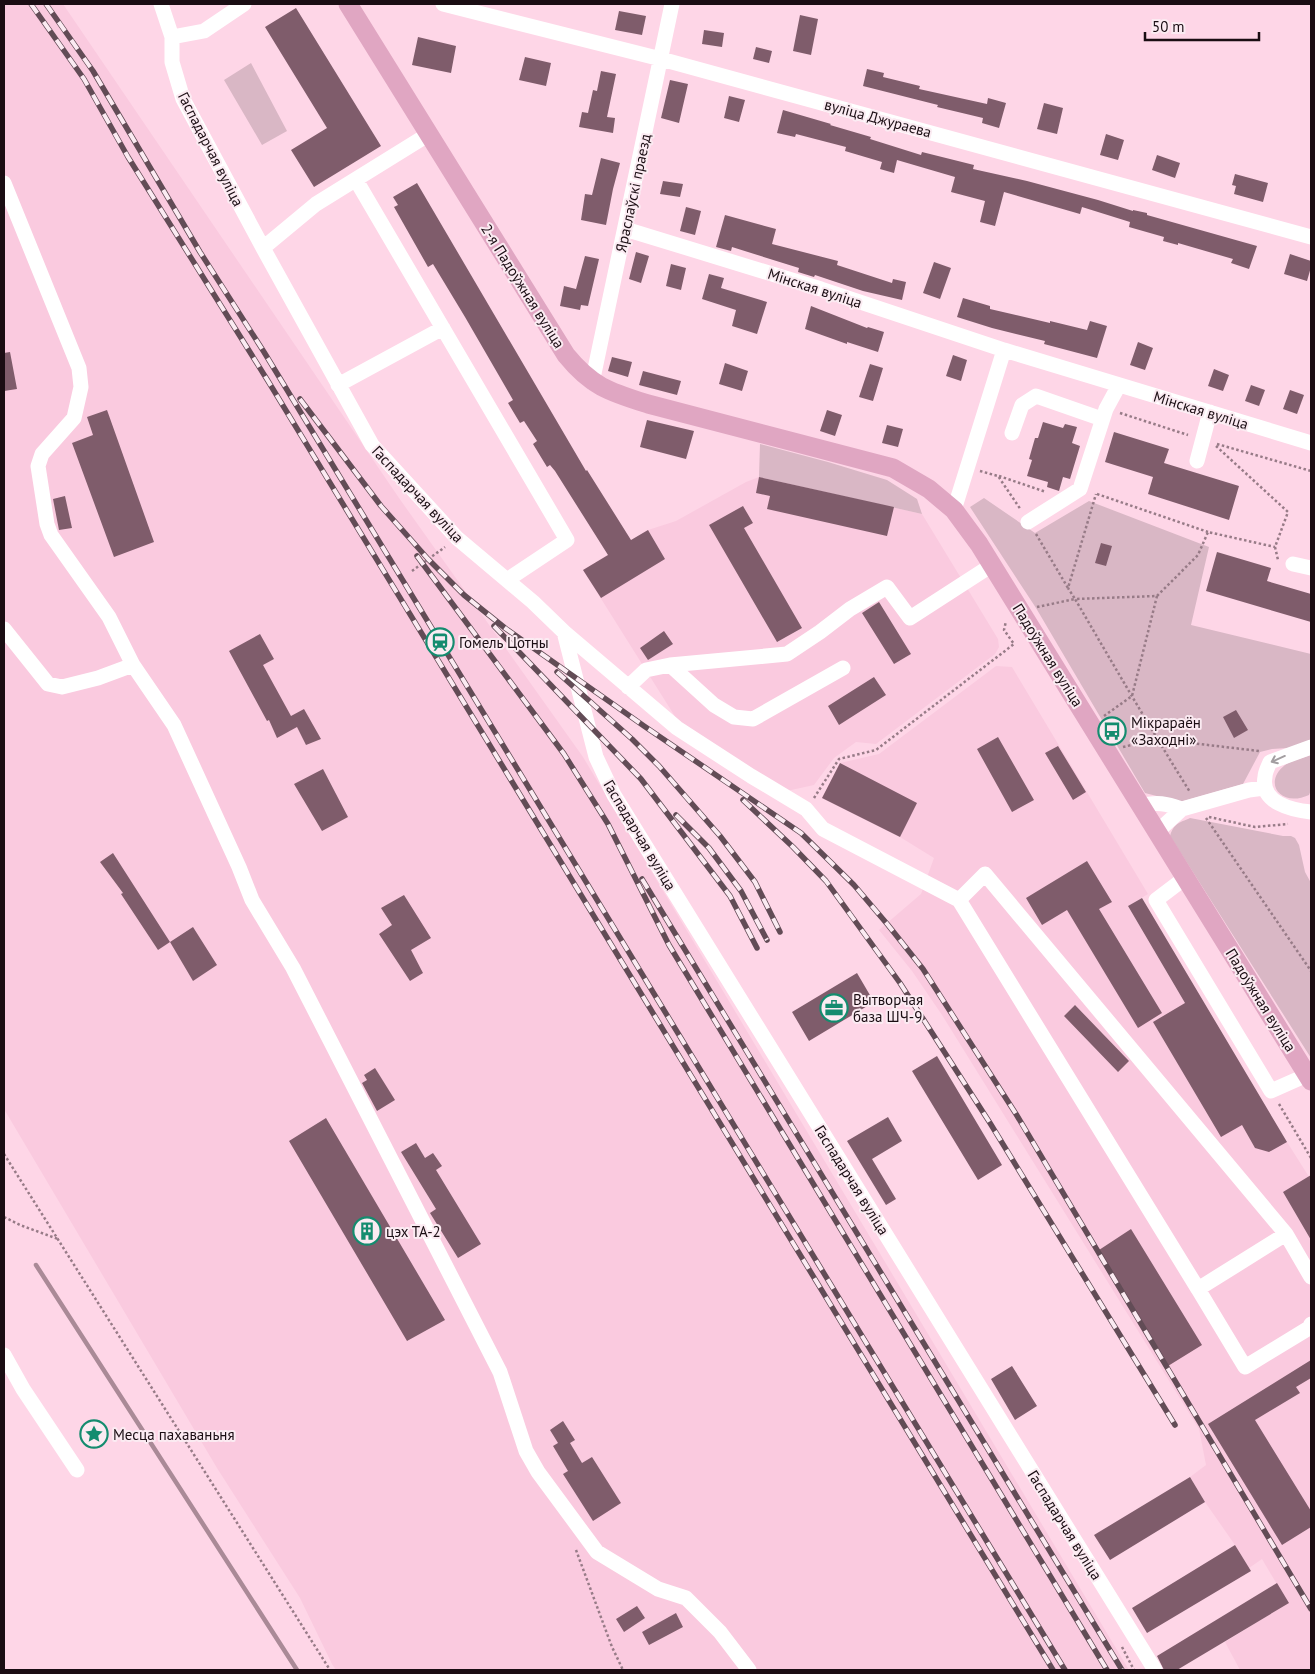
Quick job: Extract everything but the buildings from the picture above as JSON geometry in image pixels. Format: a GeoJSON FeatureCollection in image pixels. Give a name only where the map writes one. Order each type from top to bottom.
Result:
{"type":"FeatureCollection","features":[{"type":"Feature","properties":{"kind":"main road","name":"2-я Падоўжная вуліца"},"geometry":{"type":"LineString","coordinates":[[348,4],[566,355],[592,383],[618,395],[648,404]]}},
{"type":"Feature","properties":{"kind":"main road","name":"Падоўжная вуліца"},"geometry":{"type":"LineString","coordinates":[[648,404],[893,468],[929,489],[954,510],[992,565],[1309,1078]]}},
{"type":"Feature","properties":{"kind":"street","name":"Гаспадарчая вуліца"},"geometry":{"type":"LineString","coordinates":[[161,4],[172,37],[172,62],[183,99],[262,248],[372,445],[457,538],[533,602],[564,632],[596,757],[614,795],[1155,1670]]}},
{"type":"Feature","properties":{"kind":"street"},"geometry":{"type":"LineString","coordinates":[[172,37],[204,31],[244,4]]}},
{"type":"Feature","properties":{"kind":"street","name":"вуліца Джураева"},"geometry":{"type":"LineString","coordinates":[[443,4],[661,59],[1311,237]]}},
{"type":"Feature","properties":{"kind":"street","name":"Яраслаўскі праезд"},"geometry":{"type":"LineString","coordinates":[[592,383],[672,4]]}},
{"type":"Feature","properties":{"kind":"street"},"geometry":{"type":"LineString","coordinates":[[262,248],[316,204],[429,134]]}},
{"type":"Feature","properties":{"kind":"street"},"geometry":{"type":"LineString","coordinates":[[356,180],[567,540],[507,580]]}},
{"type":"Feature","properties":{"kind":"street"},"geometry":{"type":"LineString","coordinates":[[4,183],[79,368],[81,387],[74,418],[42,454],[38,466],[47,524],[51,535],[109,617],[133,665],[174,725],[239,867],[252,900],[293,968],[500,1372],[526,1451],[538,1472],[597,1552],[658,1589],[686,1598],[720,1632],[750,1670]]}},
{"type":"Feature","properties":{"kind":"street","name":"Мінская вуліца"},"geometry":{"type":"LineString","coordinates":[[625,229],[821,289],[1004,350],[1311,443]]}},
{"type":"Feature","properties":{"kind":"street"},"geometry":{"type":"LineString","coordinates":[[338,385],[443,328]]}},
{"type":"Feature","properties":{"kind":"street"},"geometry":{"type":"LineString","coordinates":[[954,510],[1004,350]]}},
{"type":"Feature","properties":{"kind":"street"},"geometry":{"type":"LineString","coordinates":[[1028,522],[1080,489],[1104,414],[1120,385]]}},
{"type":"Feature","properties":{"kind":"street"},"geometry":{"type":"LineString","coordinates":[[1012,433],[1022,405],[1036,396],[1104,414]]}},
{"type":"Feature","properties":{"kind":"street"},"geometry":{"type":"LineString","coordinates":[[1197,461],[1210,412]]}},
{"type":"Feature","properties":{"kind":"street"},"geometry":{"type":"LineString","coordinates":[[1286,563],[1311,568]]}},
{"type":"Feature","properties":{"kind":"street"},"geometry":{"type":"LineString","coordinates":[[628,687],[646,670],[670,665],[787,654],[850,609],[887,587],[910,618],[992,565]]}},
{"type":"Feature","properties":{"kind":"street"},"geometry":{"type":"LineString","coordinates":[[4,629],[48,684],[62,687],[98,678],[133,665]]}},
{"type":"Feature","properties":{"kind":"street"},"geometry":{"type":"LineString","coordinates":[[564,632],[677,728],[750,776],[806,809],[823,829],[959,900],[1245,1367],[1309,1328],[1311,1324]]}},
{"type":"Feature","properties":{"kind":"street"},"geometry":{"type":"LineString","coordinates":[[670,665],[714,705],[734,717],[753,720],[843,668]]}},
{"type":"Feature","properties":{"kind":"street"},"geometry":{"type":"LineString","coordinates":[[1311,747],[1270,762],[1265,776],[1264,788],[1274,802],[1286,808],[1311,812]]}},
{"type":"Feature","properties":{"kind":"street"},"geometry":{"type":"LineString","coordinates":[[1157,832],[1182,809],[1264,788]]}},
{"type":"Feature","properties":{"kind":"street"},"geometry":{"type":"LineString","coordinates":[[1140,806],[1151,803],[1166,804],[1182,809]]}},
{"type":"Feature","properties":{"kind":"street"},"geometry":{"type":"LineString","coordinates":[[959,900],[985,874],[1286,1234],[1311,1276]]}},
{"type":"Feature","properties":{"kind":"street"},"geometry":{"type":"LineString","coordinates":[[1185,878],[1156,900],[1271,1091],[1309,1078]]}},
{"type":"Feature","properties":{"kind":"street"},"geometry":{"type":"LineString","coordinates":[[1198,1289],[1286,1234]]}},
{"type":"Feature","properties":{"kind":"street"},"geometry":{"type":"LineString","coordinates":[[4,1355],[23,1389],[77,1470]]}},
{"type":"Feature","properties":{"kind":"path"},"geometry":{"type":"LineString","coordinates":[[1104,414],[1202,440]]}},
{"type":"Feature","properties":{"kind":"path"},"geometry":{"type":"LineString","coordinates":[[1275,547],[1288,512],[1213,443],[1311,471]]}},
{"type":"Feature","properties":{"kind":"path"},"geometry":{"type":"LineString","coordinates":[[998,476],[1048,492]]}},
{"type":"Feature","properties":{"kind":"path"},"geometry":{"type":"LineString","coordinates":[[1080,489],[1208,532],[1275,547],[1286,563]]}},
{"type":"Feature","properties":{"kind":"path"},"geometry":{"type":"LineString","coordinates":[[1103,717],[1132,696],[1157,596],[1198,555],[1208,532]]}},
{"type":"Feature","properties":{"kind":"path"},"geometry":{"type":"LineString","coordinates":[[412,571],[457,538]]}},
{"type":"Feature","properties":{"kind":"path"},"geometry":{"type":"LineString","coordinates":[[1068,588],[1157,739],[1198,804]]}},
{"type":"Feature","properties":{"kind":"path"},"geometry":{"type":"LineString","coordinates":[[1036,608],[1075,599],[1157,596]]}},
{"type":"Feature","properties":{"kind":"path"},"geometry":{"type":"LineString","coordinates":[[1010,617],[1004,630],[1014,644]]}},
{"type":"Feature","properties":{"kind":"path"},"geometry":{"type":"LineString","coordinates":[[806,809],[838,759],[876,750],[1021,639]]}},
{"type":"Feature","properties":{"kind":"path"},"geometry":{"type":"LineString","coordinates":[[1122,747],[1157,739],[1260,752],[1270,762]]}},
{"type":"Feature","properties":{"kind":"path"},"geometry":{"type":"LineString","coordinates":[[1294,825],[1255,827],[1205,816],[1311,971]]}},
{"type":"Feature","properties":{"kind":"path"},"geometry":{"type":"LineString","coordinates":[[1271,1091],[1311,1158]]}},
{"type":"Feature","properties":{"kind":"path"},"geometry":{"type":"LineString","coordinates":[[4,1154],[330,1670]]}},
{"type":"Feature","properties":{"kind":"path"},"geometry":{"type":"LineString","coordinates":[[4,1217],[58,1239]]}},
{"type":"Feature","properties":{"kind":"path"},"geometry":{"type":"LineString","coordinates":[[575,1548],[612,1647],[623,1670]]}},
{"type":"Feature","properties":{"kind":"shaded area"},"geometry":{"type":"Polygon","coordinates":[[[4,4],[63,4],[399,498],[583,757],[1129,1670],[336,1670],[300,1598],[217,1468],[4,1109],[4,4]]]}},
{"type":"Feature","properties":{"kind":"shaded area"},"geometry":{"type":"Polygon","coordinates":[[[251,63],[287,131],[262,145],[224,80],[251,63]]]}},
{"type":"Feature","properties":{"kind":"shaded area"},"geometry":{"type":"Polygon","coordinates":[[[760,444],[887,480],[917,499],[922,514],[759,477],[760,444]]]}},
{"type":"Feature","properties":{"kind":"shaded area"},"geometry":{"type":"Polygon","coordinates":[[[759,477],[922,514],[998,639],[999,647],[995,654],[876,744],[856,742],[834,758],[814,785],[782,792],[681,726],[583,570],[648,530],[676,521],[746,482],[759,477]]]}},
{"type":"Feature","properties":{"kind":"shaded area"},"geometry":{"type":"Polygon","coordinates":[[[984,498],[1035,533],[1089,501],[1209,547],[1191,625],[1311,654],[1311,742],[1260,752],[1243,784],[1180,802],[1145,793],[1036,608],[970,507],[984,498]]]}},
{"type":"Feature","properties":{"kind":"shaded area"},"geometry":{"type":"Polygon","coordinates":[[[996,666],[1012,667],[1148,894],[1128,906],[1250,1114],[1287,1142],[1311,1180],[1311,1670],[1240,1670],[1225,1642],[1288,1603],[1262,1559],[1249,1568],[1205,1502],[1190,1477],[1206,1465],[1199,1429],[942,1015],[912,971],[879,930],[921,894],[934,858],[900,837],[822,798],[840,763],[879,754],[996,666]]]}},
{"type":"Feature","properties":{"kind":"shaded area"},"geometry":{"type":"Polygon","coordinates":[[[1311,755],[1311,790],[1309,795],[1299,798],[1283,796],[1275,786],[1278,772],[1288,763],[1311,755]]]}},
{"type":"Feature","properties":{"kind":"shaded area"},"geometry":{"type":"Polygon","coordinates":[[[1190,818],[1291,836],[1295,838],[1299,845],[1305,872],[1311,883],[1311,1058],[1170,836],[1175,826],[1190,818]]]}},
{"type":"Feature","properties":{"kind":"waterway"},"geometry":{"type":"LineString","coordinates":[[36,1265],[297,1670]]}},
{"type":"Feature","properties":{"kind":"railway"},"geometry":{"type":"LineString","coordinates":[[31,4],[84,79],[128,157],[268,381],[1053,1670]]}},
{"type":"Feature","properties":{"kind":"railway"},"geometry":{"type":"LineString","coordinates":[[46,4],[93,71],[200,252],[264,352],[1065,1670]]}},
{"type":"Feature","properties":{"kind":"railway"},"geometry":{"type":"LineString","coordinates":[[300,399],[381,506],[428,559],[464,595],[505,628],[801,833],[854,885],[888,925],[923,969],[1016,1114],[1311,1609]]}},
{"type":"Feature","properties":{"kind":"railway"},"geometry":{"type":"LineString","coordinates":[[417,556],[564,754],[608,824],[669,945],[1107,1670]]}},
{"type":"Feature","properties":{"kind":"railway"},"geometry":{"type":"LineString","coordinates":[[494,626],[641,779],[730,896],[757,948]]}},
{"type":"Feature","properties":{"kind":"railway"},"geometry":{"type":"LineString","coordinates":[[557,672],[632,739],[659,766],[720,836],[755,882],[780,932]]}},
{"type":"Feature","properties":{"kind":"railway"},"geometry":{"type":"LineString","coordinates":[[743,800],[826,881],[900,983],[990,1123],[1175,1425]]}},
{"type":"Feature","properties":{"kind":"railway"},"geometry":{"type":"LineString","coordinates":[[676,815],[709,848],[741,891],[767,940]]}},
{"type":"Feature","properties":{"kind":"railway"},"geometry":{"type":"LineString","coordinates":[[642,879],[1122,1670]]}},
{"type":"Feature","properties":{"kind":"place","name":"Гомель Цотны"},"geometry":{"type":"Point","coordinates":[440,642]}},
{"type":"Feature","properties":{"kind":"place","name":"Мікрараён «Заходні»"},"geometry":{"type":"Point","coordinates":[1112,731]}},
{"type":"Feature","properties":{"kind":"place","name":"Вытворчая база ШЧ-9"},"geometry":{"type":"Point","coordinates":[834,1008]}},
{"type":"Feature","properties":{"kind":"place","name":"цэх ТА-2"},"geometry":{"type":"Point","coordinates":[367,1231]}},
{"type":"Feature","properties":{"kind":"place","name":"Месца пахаваньня"},"geometry":{"type":"Point","coordinates":[94,1434]}}]}
